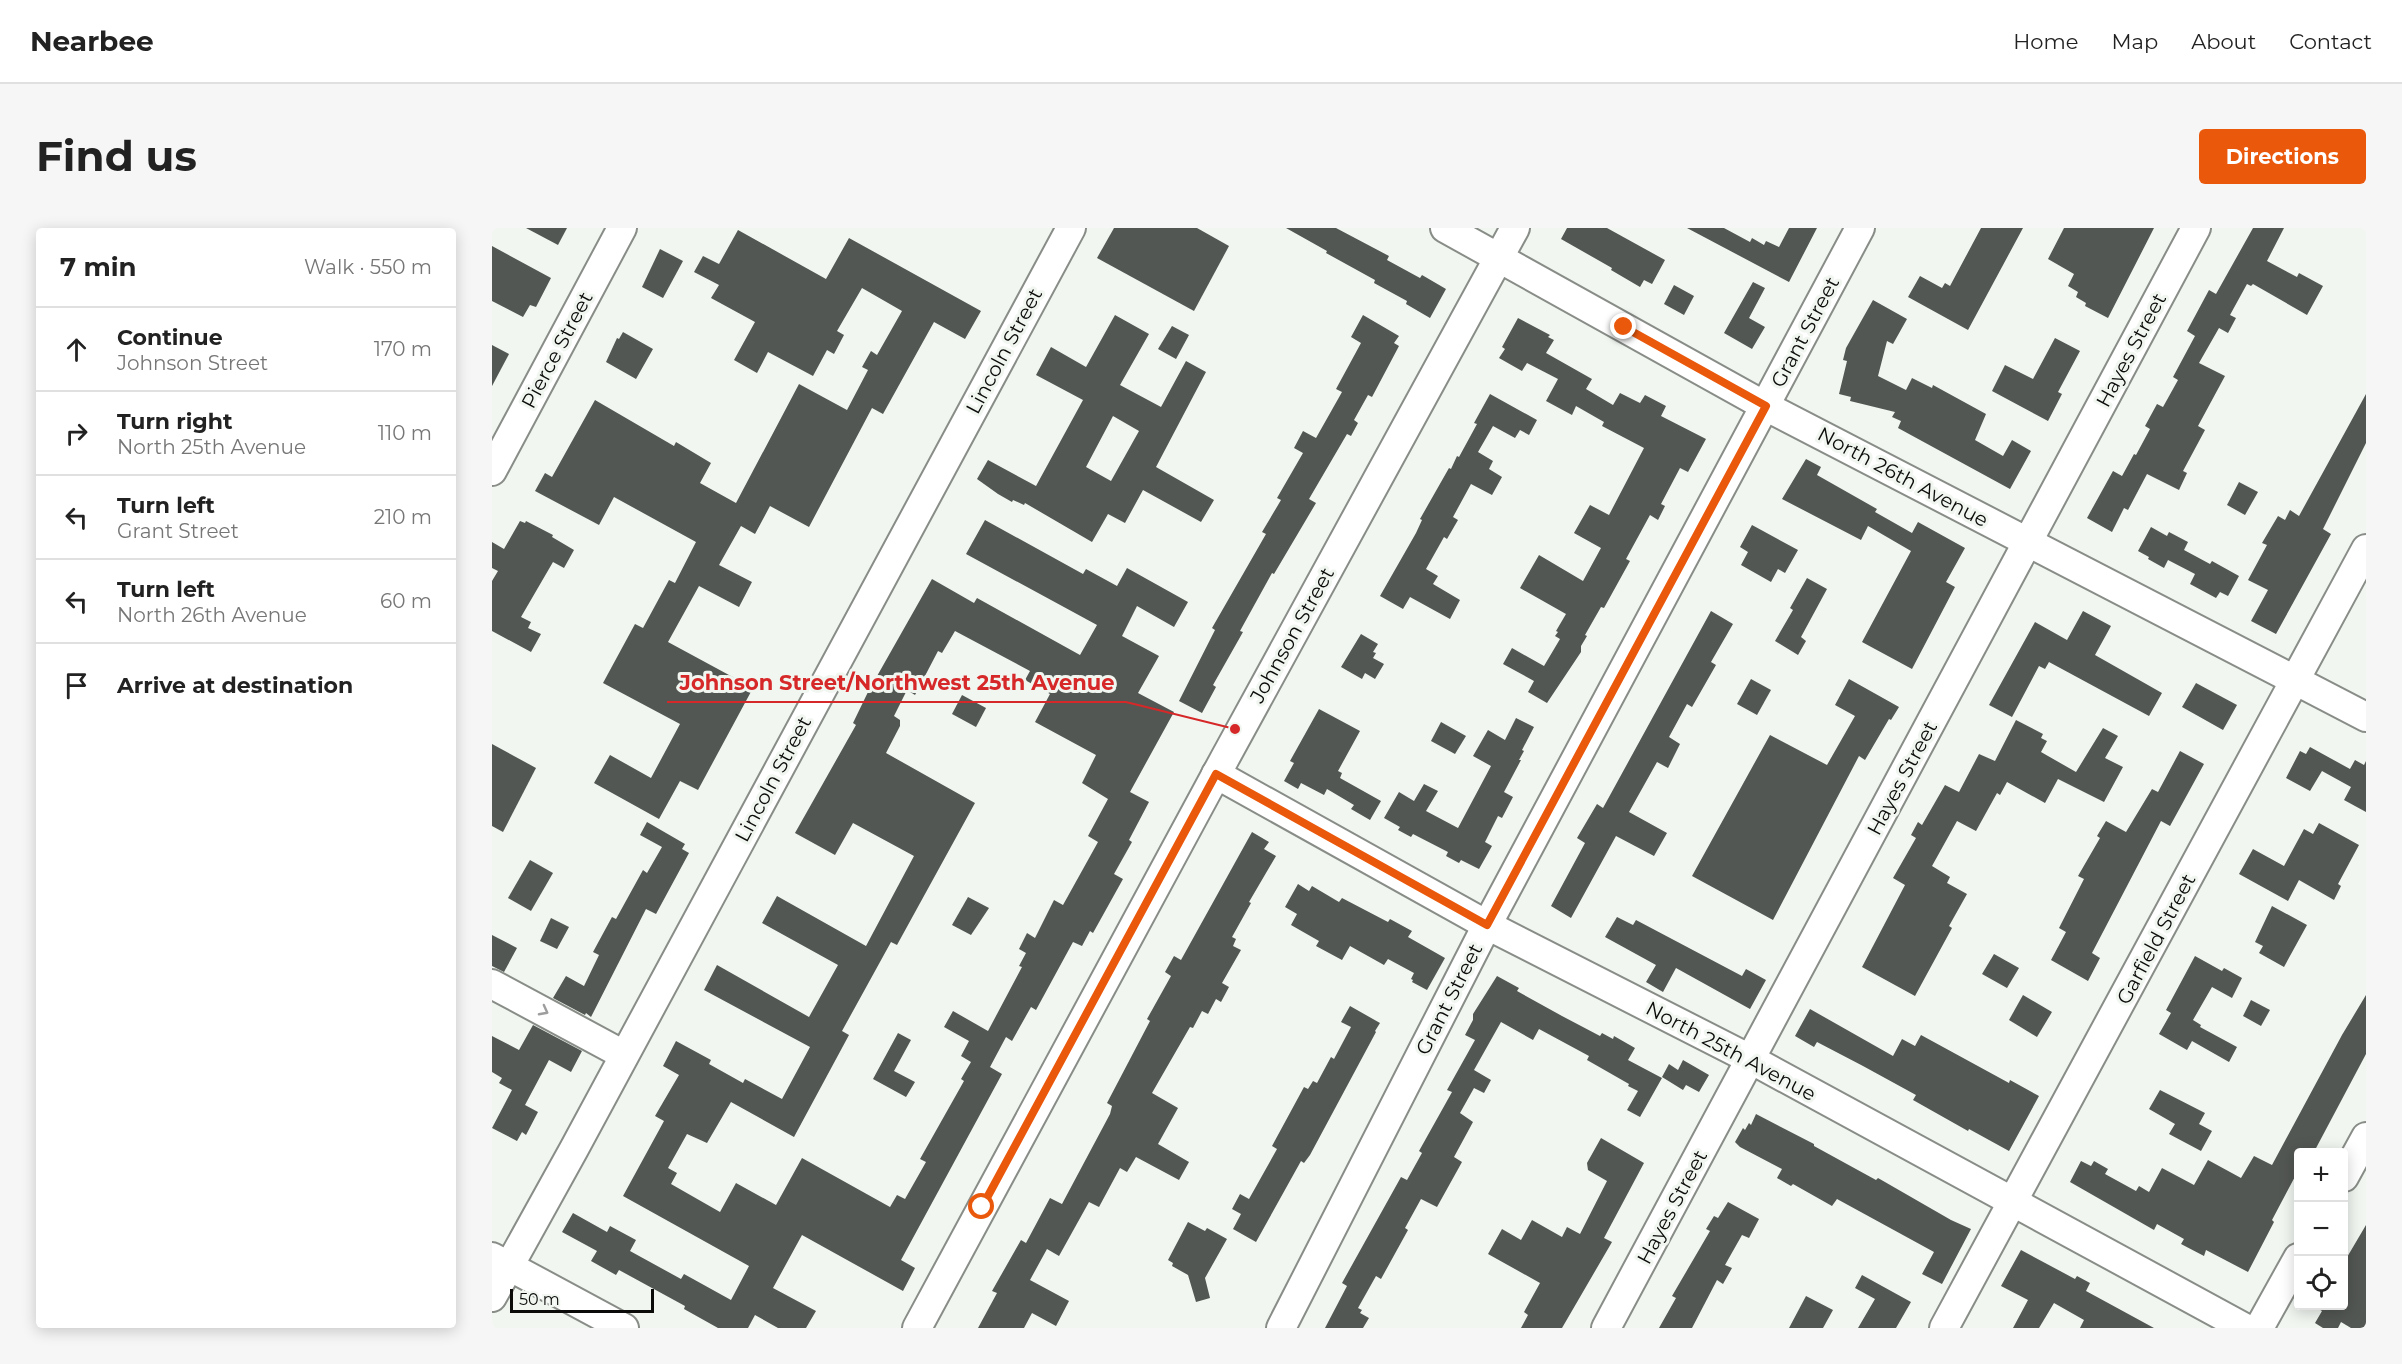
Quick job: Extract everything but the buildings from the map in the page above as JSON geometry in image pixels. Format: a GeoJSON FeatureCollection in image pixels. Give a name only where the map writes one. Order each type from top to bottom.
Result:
{"type":"FeatureCollection","features":[{"type":"Feature","properties":{"kind":"street","name":"Pierce Street"},"geometry":{"type":"LineString","coordinates":[[492,471],[622,228]]}},
{"type":"Feature","properties":{"kind":"street","name":"Lincoln Street"},"geometry":{"type":"LineString","coordinates":[[492,1297],[500,1262],[624,1055],[1071,228]]}},
{"type":"Feature","properties":{"kind":"street","name":"North 26th Avenue"},"geometry":{"type":"LineString","coordinates":[[1445,228],[1766,406],[2366,717]]}},
{"type":"Feature","properties":{"kind":"street","name":"Johnson Street"},"geometry":{"type":"LineString","coordinates":[[917,1328],[1216,774],[1515,228]]}},
{"type":"Feature","properties":{"kind":"street","name":"Grant Street"},"geometry":{"type":"LineString","coordinates":[[1281,1328],[1487,925],[1860,228]]}},
{"type":"Feature","properties":{"kind":"street","name":"Hayes Street"},"geometry":{"type":"LineString","coordinates":[[1606,1328],[1752,1060],[2196,228]]}},
{"type":"Feature","properties":{"kind":"street","name":"Garfield Street"},"geometry":{"type":"LineString","coordinates":[[1944,1328],[2366,549]]}},
{"type":"Feature","properties":{"kind":"street","name":"North 25th Avenue"},"geometry":{"type":"LineString","coordinates":[[1216,774],[1487,925],[1752,1060],[2245,1328]]}},
{"type":"Feature","properties":{"kind":"street"},"geometry":{"type":"LineString","coordinates":[[492,984],[624,1055]]}},
{"type":"Feature","properties":{"kind":"street"},"geometry":{"type":"LineString","coordinates":[[2348,1168],[2366,1137]]}},
{"type":"Feature","properties":{"kind":"street"},"geometry":{"type":"LineString","coordinates":[[500,1262],[624,1328]]}},
{"type":"Feature","properties":{"kind":"street"},"geometry":{"type":"LineString","coordinates":[[2259,1328],[2294,1265]]}},
{"type":"Feature","properties":{"kind":"place","name":"Johnson Street/Northwest 25th Avenue"},"geometry":{"type":"Point","coordinates":[1235,729]}},
{"type":"Feature","properties":{"kind":"route"},"geometry":{"type":"LineString","coordinates":[[982,1207],[1216,774],[1487,925],[1766,406],[1624,327]]}}]}
